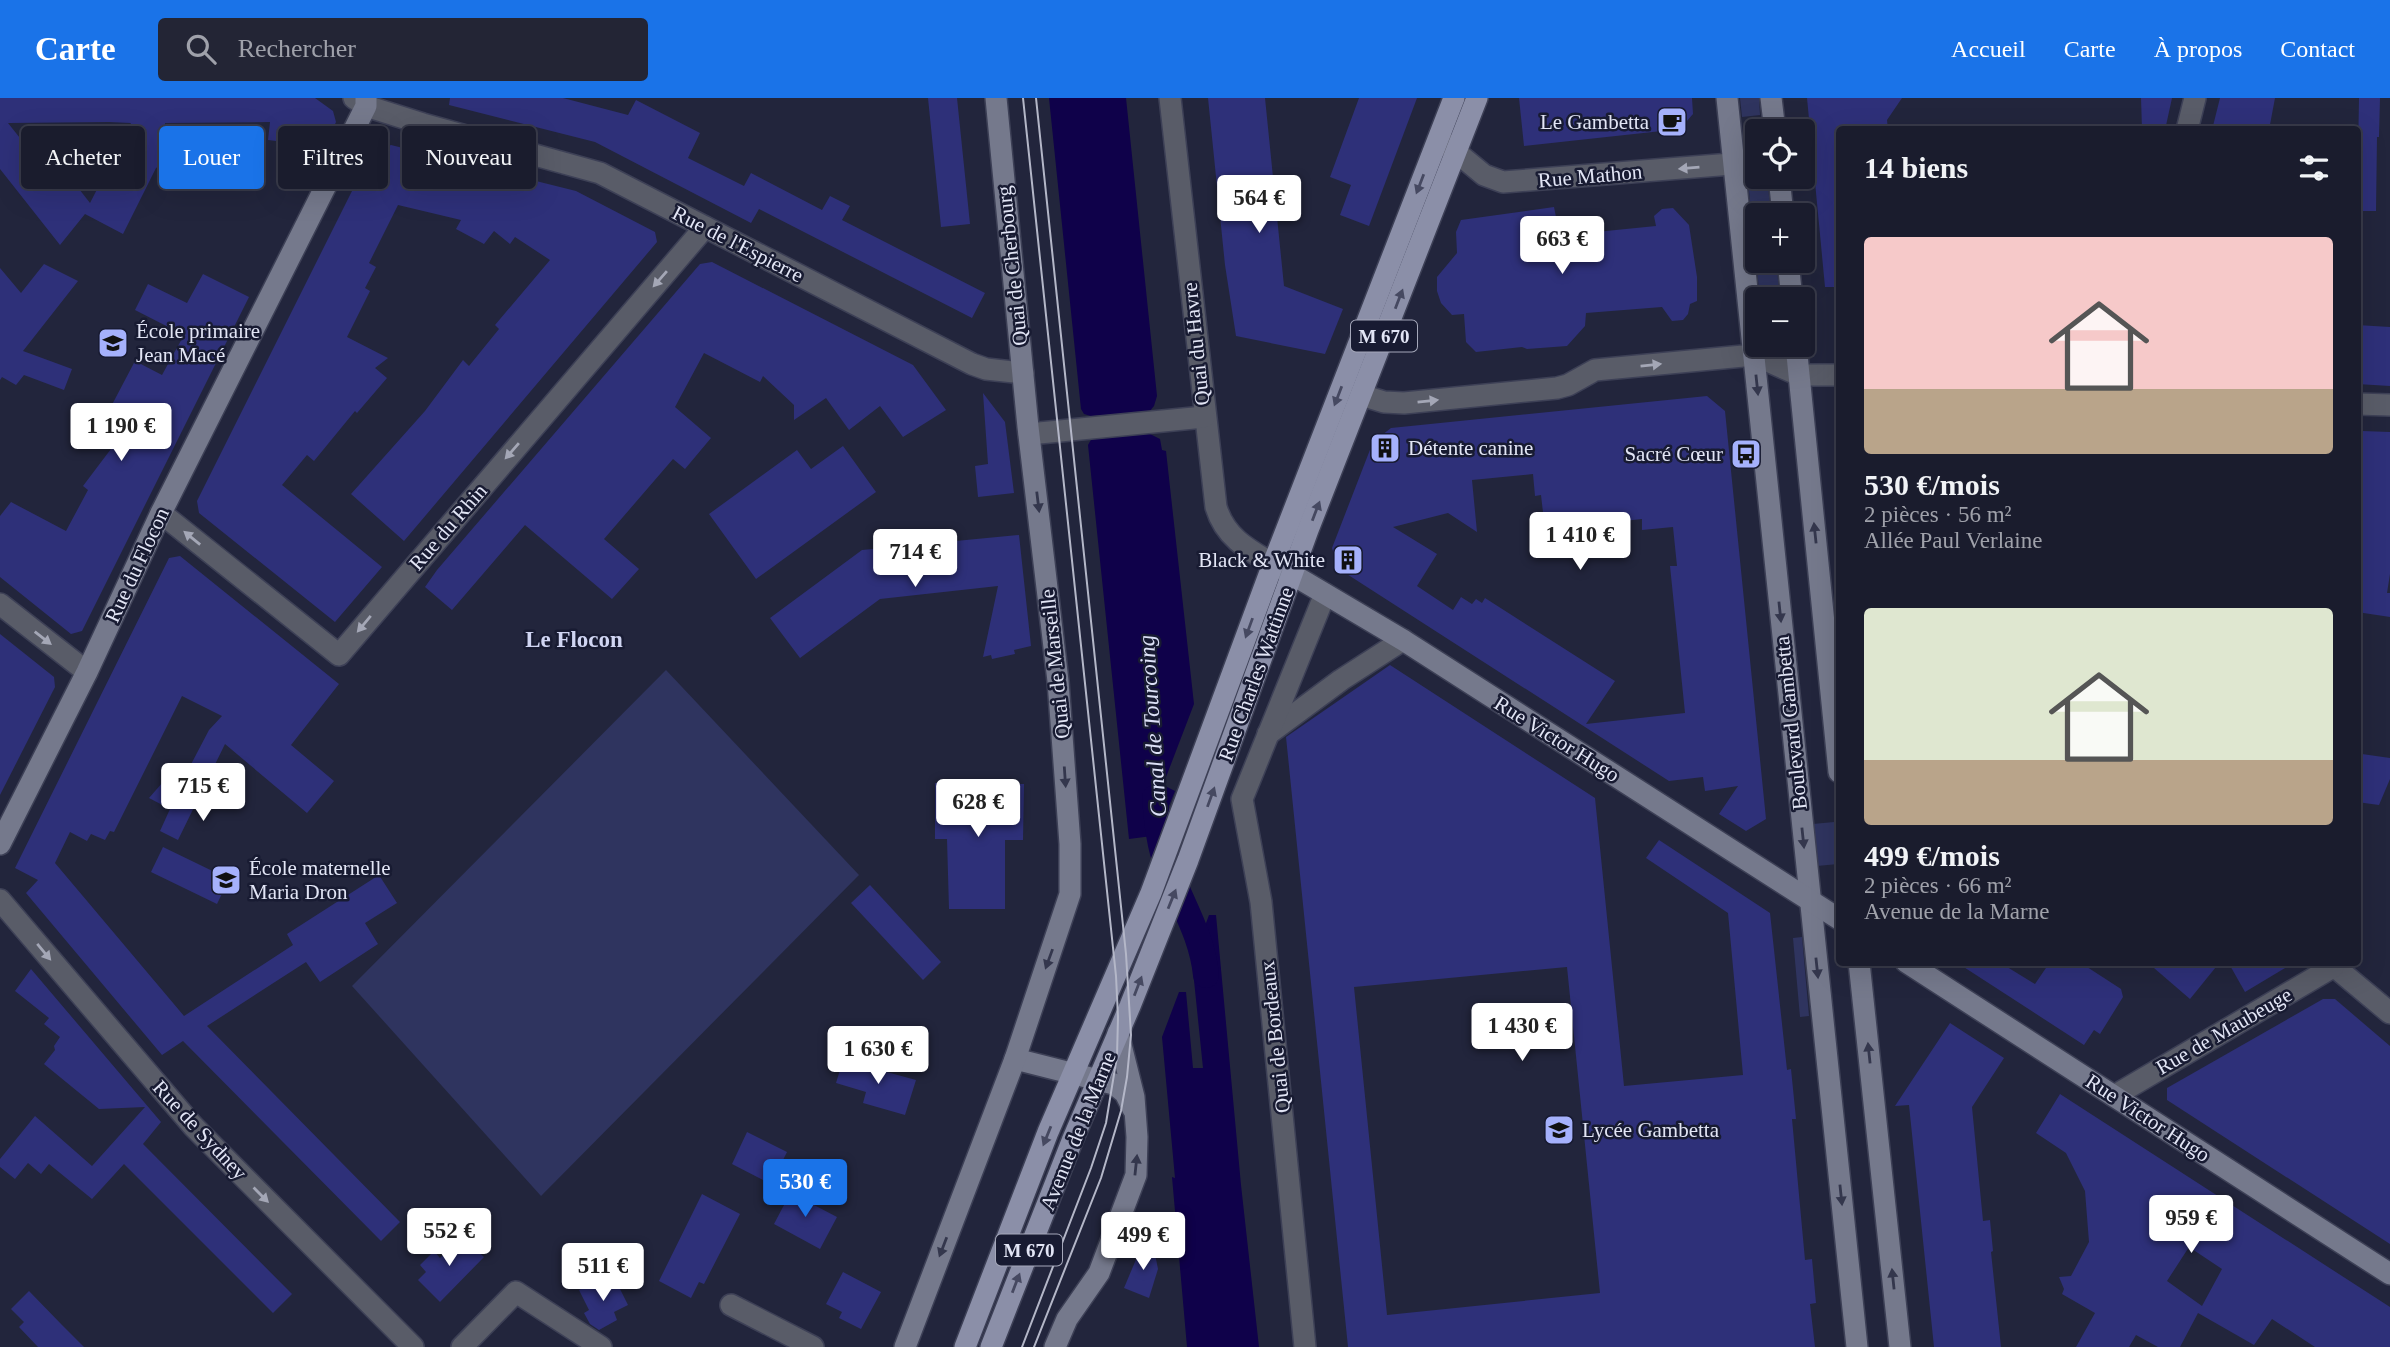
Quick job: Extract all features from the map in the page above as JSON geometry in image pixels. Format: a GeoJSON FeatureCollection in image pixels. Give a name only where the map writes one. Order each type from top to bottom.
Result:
{"type":"FeatureCollection","features":[{"type":"Feature","properties":{"kind":"main road","name":"Quai de Cherbourg"},"geometry":{"type":"LineString","coordinates":[[996,98],[1029,434]]}},
{"type":"Feature","properties":{"kind":"main road","name":"Rue Charles Wattinne"},"geometry":{"type":"LineString","coordinates":[[1151,892],[1273,564],[1454,98]]}},
{"type":"Feature","properties":{"kind":"main road","name":"Rue Charles Wattinne"},"geometry":{"type":"LineString","coordinates":[[1157,938],[1292,575],[1477,98]]}},
{"type":"Feature","properties":{"kind":"main road","name":"Boulevard Gambetta"},"geometry":{"type":"LineString","coordinates":[[1727,98],[1747,287]]}},
{"type":"Feature","properties":{"kind":"main road"},"geometry":{"type":"LineString","coordinates":[[1771,98],[1773,119]]}},
{"type":"Feature","properties":{"kind":"main road","name":"Rue du Flocon"},"geometry":{"type":"LineString","coordinates":[[0,844],[87,672],[161,513],[362,101]]}},
{"type":"Feature","properties":{"kind":"main road","name":"Boulevard Gambetta"},"geometry":{"type":"LineString","coordinates":[[1754,357],[1857,1347]]}},
{"type":"Feature","properties":{"kind":"main road","name":"Boulevard Gambetta"},"geometry":{"type":"LineString","coordinates":[[1797,357],[1832,619],[1836,706]]}},
{"type":"Feature","properties":{"kind":"main road","name":"Quai de Marseille"},"geometry":{"type":"LineString","coordinates":[[1015,1059],[1070,894],[1070,844],[1058,681],[1029,434]]}},
{"type":"Feature","properties":{"kind":"main road","name":"Rue Victor Hugo"},"geometry":{"type":"LineString","coordinates":[[1273,564],[1402,640],[1836,917]]}},
{"type":"Feature","properties":{"kind":"main road","name":"Avenue de la Marne"},"geometry":{"type":"LineString","coordinates":[[965,1347],[1073,1073],[1151,892]]}},
{"type":"Feature","properties":{"kind":"main road","name":"Avenue de la Marne"},"geometry":{"type":"LineString","coordinates":[[991,1347],[1157,938]]}},
{"type":"Feature","properties":{"kind":"main road"},"geometry":{"type":"LineString","coordinates":[[1859,966],[1900,1347]]}},
{"type":"Feature","properties":{"kind":"main road","name":"Rue Victor Hugo"},"geometry":{"type":"LineString","coordinates":[[1912,966],[2390,1273]]}},
{"type":"Feature","properties":{"kind":"main road","name":"Avenue de la Marne"},"geometry":{"type":"LineString","coordinates":[[1055,1347],[1068,1319],[1099,1273],[1132,1188],[1138,1162],[1135,1112],[1128,1069],[1118,1034]]}},
{"type":"Feature","properties":{"kind":"main road"},"geometry":{"type":"LineString","coordinates":[[905,1347],[1015,1059]]}},
{"type":"Feature","properties":{"kind":"main road","name":"Avenue de la Marne"},"geometry":{"type":"LineString","coordinates":[[1015,1059],[1073,1073]]}},
{"type":"Feature","properties":{"kind":"main road"},"geometry":{"type":"LineString","coordinates":[[1073,1073],[1120,1088],[1135,1112]]}},
{"type":"Feature","properties":{"kind":"street","name":"Quai du Havre"},"geometry":{"type":"LineString","coordinates":[[1170,98],[1204,417],[1220,519],[1243,546],[1273,564]]}},
{"type":"Feature","properties":{"kind":"street"},"geometry":{"type":"LineString","coordinates":[[2188,126],[2195,98]]}},
{"type":"Feature","properties":{"kind":"street","name":"Rue de l'Espierre"},"geometry":{"type":"LineString","coordinates":[[362,101],[423,124],[585,167],[972,363],[996,370],[1023,373]]}},
{"type":"Feature","properties":{"kind":"street","name":"Rue Mathon"},"geometry":{"type":"LineString","coordinates":[[1438,138],[1493,180],[1515,182],[1745,163]]}},
{"type":"Feature","properties":{"kind":"street","name":"Rue du Rhin"},"geometry":{"type":"LineString","coordinates":[[161,513],[339,655],[705,227]]}},
{"type":"Feature","properties":{"kind":"street"},"geometry":{"type":"LineString","coordinates":[[1361,395],[1384,402],[1404,403],[1557,388],[1595,370],[1745,356]]}},
{"type":"Feature","properties":{"kind":"street"},"geometry":{"type":"LineString","coordinates":[[1758,357],[1799,375],[1836,375]]}},
{"type":"Feature","properties":{"kind":"street"},"geometry":{"type":"LineString","coordinates":[[2361,404],[2390,405]]}},
{"type":"Feature","properties":{"kind":"street"},"geometry":{"type":"LineString","coordinates":[[1029,434],[1204,417]]}},
{"type":"Feature","properties":{"kind":"street","name":"Quai de Bordeaux"},"geometry":{"type":"LineString","coordinates":[[1305,1347],[1261,902],[1242,799],[1325,594]]}},
{"type":"Feature","properties":{"kind":"street"},"geometry":{"type":"LineString","coordinates":[[0,604],[87,672]]}},
{"type":"Feature","properties":{"kind":"street"},"geometry":{"type":"LineString","coordinates":[[1268,734],[1341,680],[1402,640]]}},
{"type":"Feature","properties":{"kind":"street","name":"Rue de Sydney"},"geometry":{"type":"LineString","coordinates":[[0,900],[184,1117],[413,1347]]}},
{"type":"Feature","properties":{"kind":"street","name":"Rue de Maubeuge"},"geometry":{"type":"LineString","coordinates":[[2114,1096],[2329,966]]}},
{"type":"Feature","properties":{"kind":"street"},"geometry":{"type":"LineString","coordinates":[[2332,966],[2390,1013]]}},
{"type":"Feature","properties":{"kind":"street"},"geometry":{"type":"LineString","coordinates":[[462,1347],[516,1292],[601,1347]]}},
{"type":"Feature","properties":{"kind":"street"},"geometry":{"type":"LineString","coordinates":[[731,1305],[813,1347]]}},
{"type":"Feature","properties":{"kind":"shaded area"},"geometry":{"type":"Polygon","coordinates":[[[1740,98],[1759,98],[1760,115],[1742,117],[1740,98]]]}},
{"type":"Feature","properties":{"kind":"shaded area"},"geometry":{"type":"Polygon","coordinates":[[[1749,189],[1768,189],[1770,203],[1750,203],[1749,189]]]}},
{"type":"Feature","properties":{"kind":"shaded area"},"geometry":{"type":"Polygon","coordinates":[[[1757,273],[1777,273],[1779,287],[1759,287],[1757,273]]]}},
{"type":"Feature","properties":{"kind":"shaded area"},"geometry":{"type":"Polygon","coordinates":[[[666,670],[859,875],[541,1196],[352,986],[666,670]]]}},
{"type":"Feature","properties":{"kind":"shaded area"},"geometry":{"type":"Polygon","coordinates":[[[1834,822],[1836,864],[1817,866],[1813,824],[1834,822]]]}},
{"type":"Feature","properties":{"kind":"shaded area"},"geometry":{"type":"Polygon","coordinates":[[[1802,937],[1809,1016],[1800,1017],[1793,938],[1802,937]]]}},
{"type":"Feature","properties":{"kind":"water"},"geometry":{"type":"Polygon","coordinates":[[[1049,98],[1126,98],[1157,396],[1149,412],[1091,416],[1084,414],[1081,409],[1049,98]]]}},
{"type":"Feature","properties":{"kind":"water"},"geometry":{"type":"Polygon","coordinates":[[[1148,433],[1160,439],[1162,450],[1166,451],[1194,704],[1163,785],[1175,791],[1153,846],[1152,836],[1129,839],[1088,445],[1092,438],[1148,433]]]}},
{"type":"Feature","properties":{"kind":"water"},"geometry":{"type":"Polygon","coordinates":[[[1209,915],[1216,915],[1259,1347],[1187,1347],[1162,1037],[1179,992],[1186,992],[1193,1068],[1203,1068],[1192,961],[1209,915]]]}},
{"type":"Feature","properties":{"kind":"building"},"geometry":{"type":"Polygon","coordinates":[[[0,98],[315,98],[333,111],[336,122],[334,126],[278,126],[278,141],[268,140],[270,122],[165,123],[165,126],[159,126],[159,166],[123,234],[85,214],[60,245],[0,169],[0,98]]]}},
{"type":"Feature","properties":{"kind":"building"},"geometry":{"type":"Polygon","coordinates":[[[450,98],[563,98],[628,115],[636,100],[700,133],[688,158],[744,186],[751,173],[822,210],[830,196],[850,206],[842,220],[985,293],[972,318],[759,209],[751,223],[595,142],[449,105],[450,98]]]}},
{"type":"Feature","properties":{"kind":"building"},"geometry":{"type":"Polygon","coordinates":[[[928,98],[957,98],[970,224],[941,227],[928,98]]]}},
{"type":"Feature","properties":{"kind":"building"},"geometry":{"type":"Polygon","coordinates":[[[1208,98],[1265,98],[1284,286],[1343,309],[1325,354],[1236,336],[1225,265],[1208,98]]]}},
{"type":"Feature","properties":{"kind":"building"},"geometry":{"type":"Polygon","coordinates":[[[1359,98],[1417,98],[1369,226],[1340,215],[1351,185],[1330,177],[1359,98]]]}},
{"type":"Feature","properties":{"kind":"building"},"geometry":{"type":"Polygon","coordinates":[[[1519,98],[1692,98],[1693,114],[1680,129],[1524,146],[1519,98]]]}},
{"type":"Feature","properties":{"kind":"building"},"geometry":{"type":"Polygon","coordinates":[[[1807,98],[1902,98],[1887,120],[1888,126],[1836,126],[1836,287],[1825,287],[1815,182],[1815,119],[1809,119],[1807,98]]]}},
{"type":"Feature","properties":{"kind":"building"},"geometry":{"type":"Polygon","coordinates":[[[2141,98],[2172,98],[2166,126],[2142,126],[2141,98]]]}},
{"type":"Feature","properties":{"kind":"building"},"geometry":{"type":"Polygon","coordinates":[[[2220,98],[2275,98],[2270,126],[2213,126],[2220,98]]]}},
{"type":"Feature","properties":{"kind":"building"},"geometry":{"type":"Polygon","coordinates":[[[2359,98],[2380,98],[2376,211],[2361,211],[2361,126],[2359,126],[2359,98]]]}},
{"type":"Feature","properties":{"kind":"building"},"geometry":{"type":"Polygon","coordinates":[[[388,146],[402,148],[402,189],[536,189],[536,181],[576,191],[655,232],[657,242],[404,541],[351,494],[425,411],[463,360],[469,366],[499,329],[495,325],[550,260],[515,237],[510,244],[494,231],[484,244],[456,229],[461,220],[398,205],[369,263],[376,267],[365,288],[370,291],[347,337],[388,358],[375,368],[387,378],[357,413],[355,411],[314,461],[307,455],[282,485],[382,567],[335,622],[199,513],[197,501],[353,189],[388,189],[388,146]]]}},
{"type":"Feature","properties":{"kind":"building"},"geometry":{"type":"Polygon","coordinates":[[[1554,207],[1556,217],[1568,218],[1586,233],[1656,226],[1654,216],[1662,209],[1673,208],[1689,225],[1697,277],[1697,301],[1690,304],[1688,314],[1683,320],[1672,321],[1662,307],[1586,313],[1585,326],[1567,346],[1476,352],[1466,342],[1464,314],[1452,315],[1441,303],[1437,291],[1437,277],[1457,253],[1456,232],[1461,220],[1554,207]]]}},
{"type":"Feature","properties":{"kind":"building"},"geometry":{"type":"Polygon","coordinates":[[[712,262],[913,365],[946,410],[903,437],[880,406],[849,430],[826,398],[794,420],[794,405],[763,376],[760,382],[704,353],[675,407],[711,438],[685,469],[673,459],[604,539],[639,569],[612,599],[525,525],[452,610],[425,587],[437,570],[700,264],[712,262]]]}},
{"type":"Feature","properties":{"kind":"building"},"geometry":{"type":"Polygon","coordinates":[[[44,264],[78,281],[23,351],[72,369],[64,390],[24,375],[16,385],[2,377],[0,380],[0,268],[21,293],[44,264]]]}},
{"type":"Feature","properties":{"kind":"building"},"geometry":{"type":"Polygon","coordinates":[[[203,274],[249,297],[82,631],[71,634],[0,577],[0,516],[11,502],[66,531],[88,490],[83,486],[123,433],[105,418],[135,361],[162,375],[184,335],[135,310],[148,284],[187,303],[203,274]]]}},
{"type":"Feature","properties":{"kind":"building"},"geometry":{"type":"Polygon","coordinates":[[[2361,325],[2390,327],[2390,386],[2361,384],[2361,325]]]}},
{"type":"Feature","properties":{"kind":"building"},"geometry":{"type":"Polygon","coordinates":[[[983,393],[1005,422],[1014,493],[978,497],[975,466],[988,464],[983,393]]]}},
{"type":"Feature","properties":{"kind":"building"},"geometry":{"type":"Polygon","coordinates":[[[1707,396],[1725,411],[1766,819],[1746,831],[1719,814],[1738,786],[1705,791],[1703,777],[1669,781],[1339,569],[1332,548],[1373,442],[1391,428],[1707,396]],[[1533,474],[1472,480],[1477,532],[1448,513],[1393,527],[1437,554],[1417,586],[1453,610],[1461,597],[1472,604],[1476,599],[1482,603],[1485,598],[1615,681],[1586,724],[1685,713],[1670,566],[1677,566],[1673,527],[1642,530],[1642,519],[1605,523],[1604,515],[1544,521],[1541,495],[1535,496],[1533,474]]]}},
{"type":"Feature","properties":{"kind":"building"},"geometry":{"type":"Polygon","coordinates":[[[2362,431],[2390,432],[2390,574],[2387,593],[2390,593],[2390,617],[2361,613],[2362,431]]]}},
{"type":"Feature","properties":{"kind":"building"},"geometry":{"type":"Polygon","coordinates":[[[843,446],[876,492],[756,579],[709,514],[797,450],[811,469],[843,446]]]}},
{"type":"Feature","properties":{"kind":"building"},"geometry":{"type":"Polygon","coordinates":[[[1019,535],[1031,646],[1014,650],[1015,654],[992,659],[991,655],[983,657],[998,586],[880,599],[800,658],[770,618],[862,550],[1019,535]]]}},
{"type":"Feature","properties":{"kind":"building"},"geometry":{"type":"Polygon","coordinates":[[[180,556],[339,684],[291,745],[334,781],[307,813],[225,744],[178,840],[160,831],[170,809],[149,798],[177,766],[187,772],[209,730],[222,716],[182,696],[114,832],[110,831],[105,840],[91,834],[87,841],[70,832],[55,863],[184,1016],[293,945],[287,934],[379,875],[397,903],[365,923],[378,944],[320,982],[306,962],[207,1026],[400,1222],[381,1241],[183,1041],[162,1055],[26,893],[38,880],[15,868],[169,558],[180,556]]]}},
{"type":"Feature","properties":{"kind":"building"},"geometry":{"type":"Polygon","coordinates":[[[0,634],[54,677],[55,687],[0,795],[0,634]]]}},
{"type":"Feature","properties":{"kind":"building","name":"Lycée Gambetta"},"geometry":{"type":"Polygon","coordinates":[[[1390,665],[1595,798],[1624,1086],[1743,1075],[1728,913],[1646,858],[1659,840],[1770,913],[1787,1070],[1791,1069],[1796,1119],[1792,1119],[1805,1260],[1812,1259],[1816,1303],[1810,1304],[1815,1347],[1348,1347],[1286,737],[1390,665]],[[1567,967],[1354,987],[1387,1315],[1600,1293],[1567,967]]]}},
{"type":"Feature","properties":{"kind":"building"},"geometry":{"type":"Polygon","coordinates":[[[2362,754],[2390,758],[2390,779],[2379,805],[2361,803],[2362,754]]]}},
{"type":"Feature","properties":{"kind":"building"},"geometry":{"type":"Polygon","coordinates":[[[935,783],[1024,784],[1023,840],[1005,840],[1005,909],[949,909],[947,839],[935,839],[935,783]]]}},
{"type":"Feature","properties":{"kind":"building"},"geometry":{"type":"Polygon","coordinates":[[[163,847],[229,879],[217,904],[151,872],[163,847]]]}},
{"type":"Feature","properties":{"kind":"building"},"geometry":{"type":"Polygon","coordinates":[[[870,885],[941,962],[923,980],[851,903],[870,885]]]}},
{"type":"Feature","properties":{"kind":"building"},"geometry":{"type":"Polygon","coordinates":[[[1962,966],[2006,966],[2035,984],[2047,966],[2086,966],[2121,989],[2123,997],[2100,1034],[2094,1030],[2084,1045],[1962,966]]]}},
{"type":"Feature","properties":{"kind":"building"},"geometry":{"type":"Polygon","coordinates":[[[2152,966],[2217,966],[2190,999],[2152,966]]]}},
{"type":"Feature","properties":{"kind":"building"},"geometry":{"type":"Polygon","coordinates":[[[2230,966],[2288,966],[2245,992],[2230,966]]]}},
{"type":"Feature","properties":{"kind":"building"},"geometry":{"type":"Polygon","coordinates":[[[31,969],[161,1122],[143,1144],[292,1294],[273,1313],[124,1164],[92,1199],[49,1164],[41,1174],[28,1163],[15,1179],[0,1167],[0,1159],[35,1116],[92,1166],[145,1107],[99,1109],[44,1064],[55,1050],[54,1046],[60,1037],[44,1024],[49,1018],[15,991],[31,969]]]}},
{"type":"Feature","properties":{"kind":"building"},"geometry":{"type":"Polygon","coordinates":[[[2323,999],[2335,999],[2390,1046],[2390,1244],[2167,1100],[2167,1088],[2323,999]]]}},
{"type":"Feature","properties":{"kind":"building"},"geometry":{"type":"Polygon","coordinates":[[[1950,1023],[2004,1058],[1972,1107],[1983,1221],[1990,1220],[2001,1347],[1934,1347],[1909,1105],[1895,1106],[1950,1023]]]}},
{"type":"Feature","properties":{"kind":"building"},"geometry":{"type":"Polygon","coordinates":[[[843,1060],[916,1080],[905,1115],[863,1103],[866,1092],[836,1083],[843,1060]]]}},
{"type":"Feature","properties":{"kind":"building"},"geometry":{"type":"Polygon","coordinates":[[[2060,1094],[2390,1307],[2390,1347],[2315,1347],[2272,1319],[2254,1345],[2198,1313],[2180,1347],[2158,1347],[2136,1335],[2129,1347],[2076,1347],[2095,1313],[2062,1294],[2064,1289],[2059,1277],[2071,1276],[2089,1242],[2085,1191],[2066,1153],[2036,1133],[2060,1094]],[[2189,1247],[2167,1281],[2202,1306],[2222,1269],[2189,1247]]]}},
{"type":"Feature","properties":{"kind":"building"},"geometry":{"type":"Polygon","coordinates":[[[747,1132],[787,1152],[771,1184],[732,1164],[747,1132]]]}},
{"type":"Feature","properties":{"kind":"building"},"geometry":{"type":"Polygon","coordinates":[[[793,1188],[817,1200],[814,1205],[837,1217],[820,1249],[774,1224],[793,1188]]]}},
{"type":"Feature","properties":{"kind":"building"},"geometry":{"type":"Polygon","coordinates":[[[702,1194],[740,1214],[704,1284],[699,1282],[691,1298],[659,1281],[702,1194]]]}},
{"type":"Feature","properties":{"kind":"building"},"geometry":{"type":"Polygon","coordinates":[[[462,1236],[484,1257],[440,1302],[418,1280],[426,1272],[420,1265],[434,1251],[440,1258],[462,1236]]]}},
{"type":"Feature","properties":{"kind":"building"},"geometry":{"type":"Polygon","coordinates":[[[1145,1238],[1158,1269],[1149,1298],[1124,1288],[1145,1238]]]}},
{"type":"Feature","properties":{"kind":"building"},"geometry":{"type":"Polygon","coordinates":[[[843,1272],[881,1292],[861,1329],[839,1318],[842,1312],[826,1304],[843,1272]]]}},
{"type":"Feature","properties":{"kind":"building"},"geometry":{"type":"Polygon","coordinates":[[[615,1279],[628,1305],[614,1312],[617,1320],[599,1330],[590,1324],[584,1313],[589,1310],[579,1290],[597,1280],[600,1287],[615,1279]]]}},
{"type":"Feature","properties":{"kind":"building"},"geometry":{"type":"Polygon","coordinates":[[[29,1291],[84,1347],[38,1347],[19,1327],[24,1322],[11,1309],[29,1291]]]}},
{"type":"Feature","properties":{"kind":"waterway","name":"Canal de Tourcoing"},"geometry":{"type":"LineString","coordinates":[[1155,798],[1165,859],[1196,933],[1206,975]]}},
{"type":"Feature","properties":{"kind":"tram line"},"geometry":{"type":"LineString","coordinates":[[1022,1347],[1106,1123],[1117,1056],[1118,1017],[1116,976],[1023,98]]}},
{"type":"Feature","properties":{"kind":"tram line"},"geometry":{"type":"LineString","coordinates":[[1034,1347],[1101,1178],[1121,1111],[1131,1035],[1126,954],[1036,98]]}},
{"type":"Feature","properties":{"kind":"place","name":"Le Gambetta"},"geometry":{"type":"Point","coordinates":[1672,122]}},
{"type":"Feature","properties":{"kind":"place","name":"École primaire Jean Macé"},"geometry":{"type":"Point","coordinates":[113,343]}},
{"type":"Feature","properties":{"kind":"place","name":"Détente canine"},"geometry":{"type":"Point","coordinates":[1385,448]}},
{"type":"Feature","properties":{"kind":"place","name":"Sacré Cœur"},"geometry":{"type":"Point","coordinates":[1746,454]}},
{"type":"Feature","properties":{"kind":"place","name":"Black & White"},"geometry":{"type":"Point","coordinates":[1348,560]}},
{"type":"Feature","properties":{"kind":"place","name":"École maternelle Maria Dron"},"geometry":{"type":"Point","coordinates":[226,880]}},
{"type":"Feature","properties":{"kind":"place","name":"Lycée Gambetta"},"geometry":{"type":"Point","coordinates":[1559,1130]}},
{"type":"Feature","properties":{"kind":"district","name":"Le Flocon"},"geometry":{"type":"Point","coordinates":[574,639]}}]}
